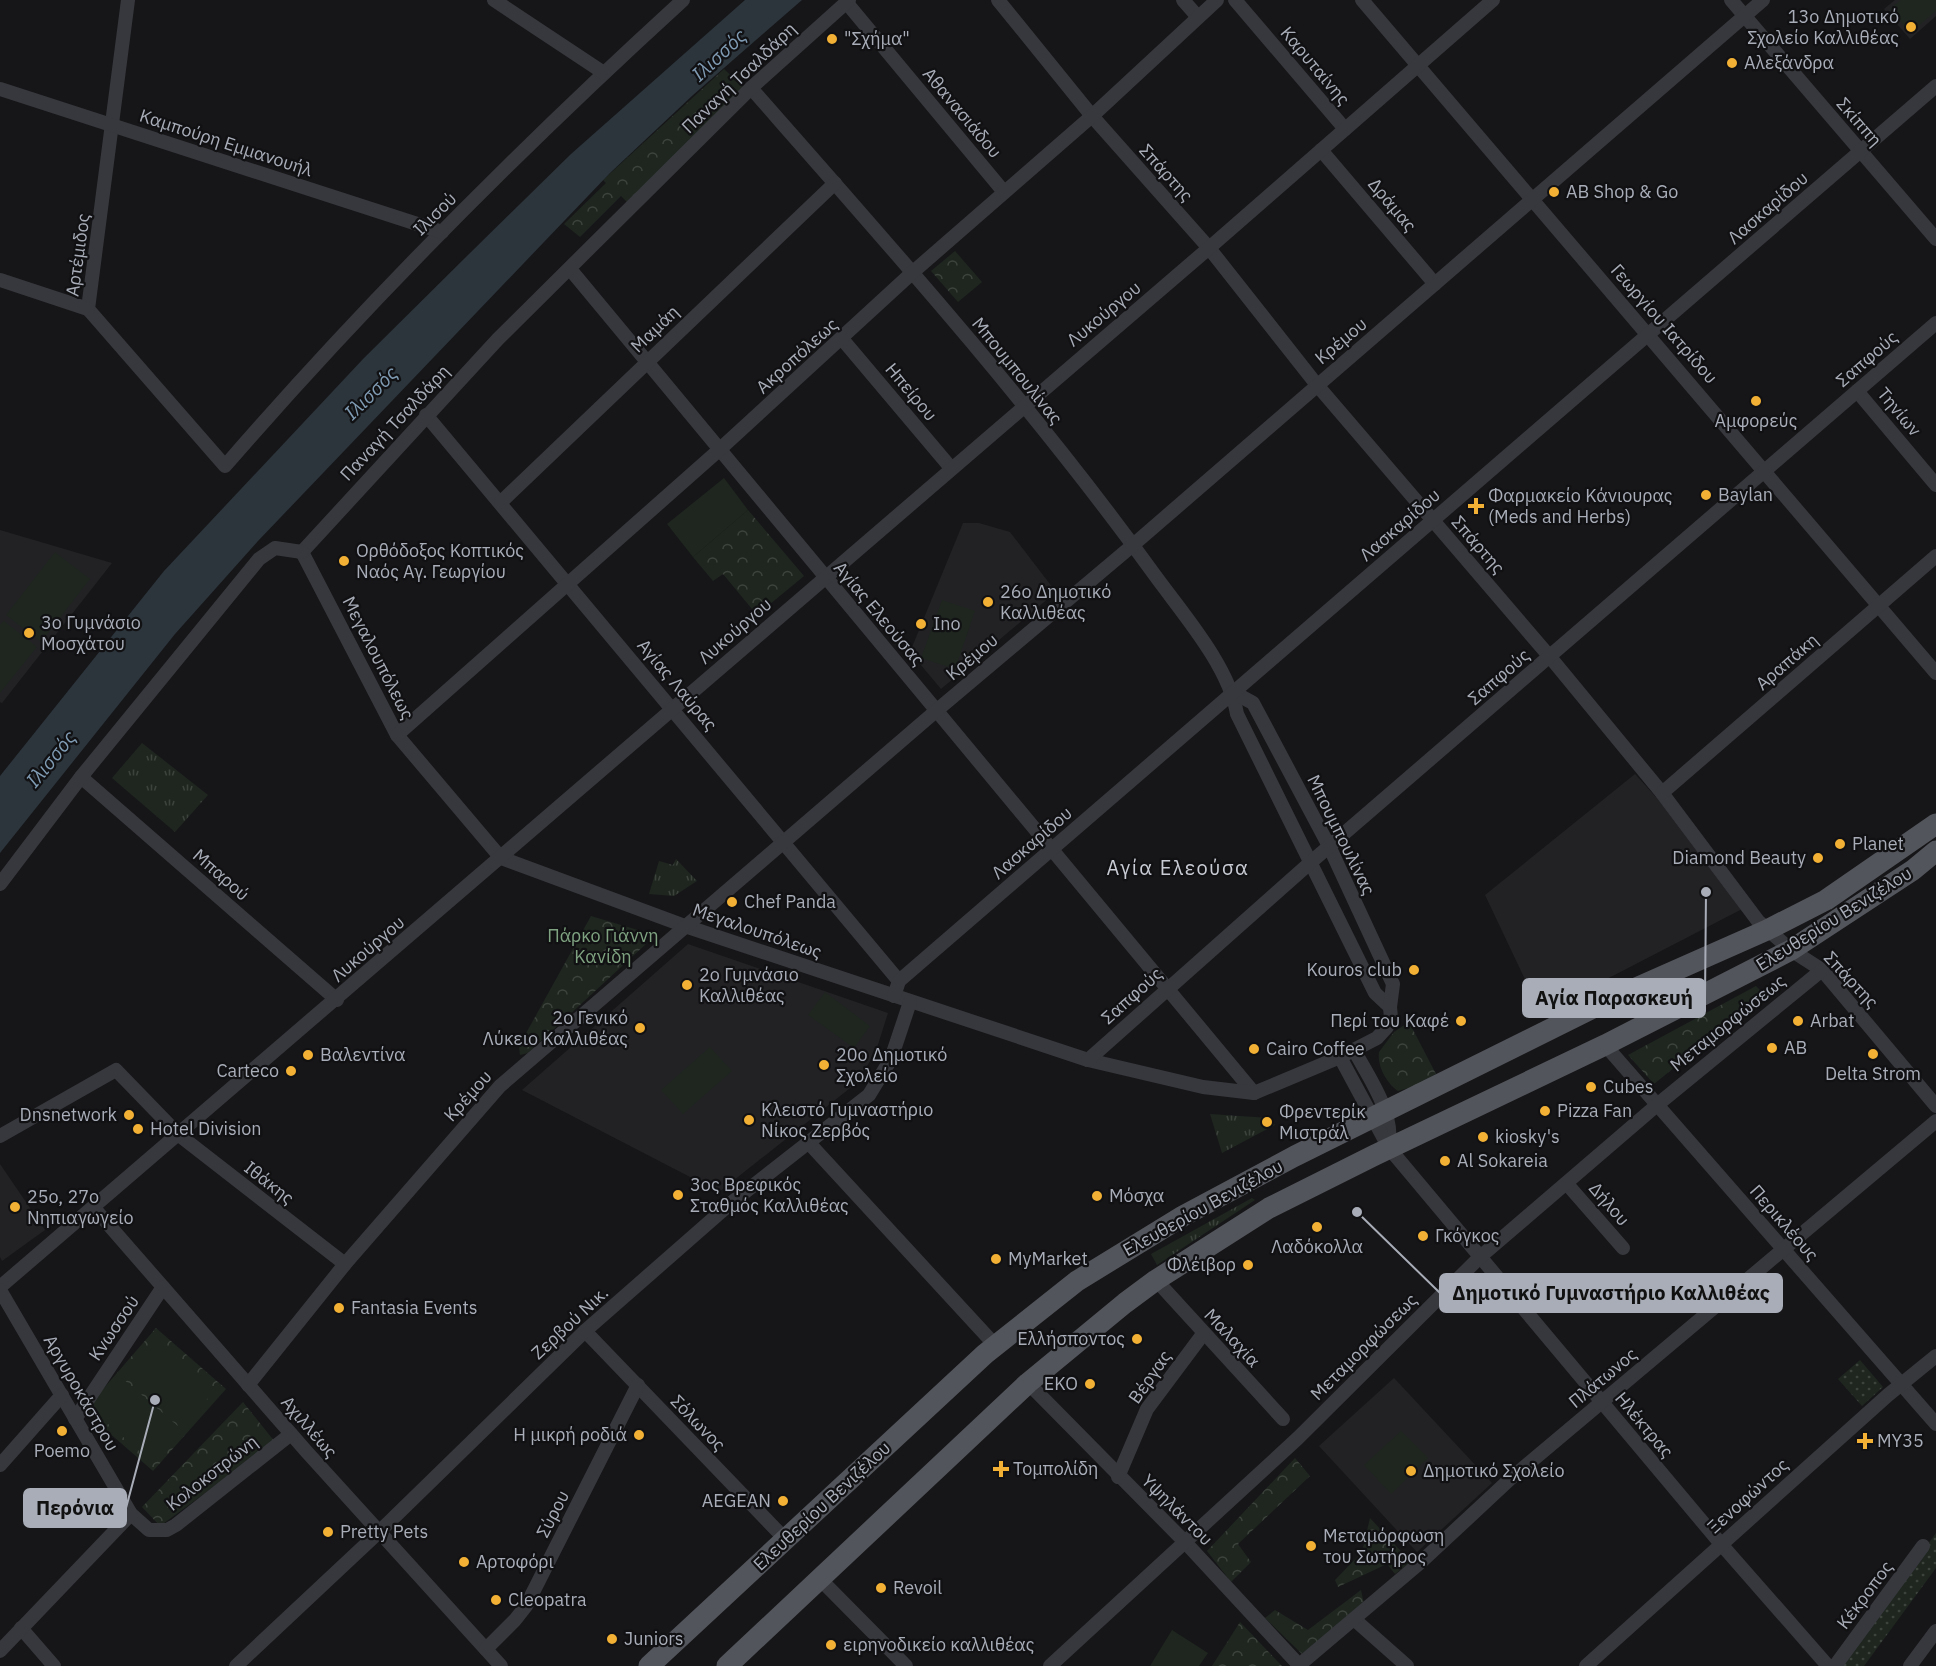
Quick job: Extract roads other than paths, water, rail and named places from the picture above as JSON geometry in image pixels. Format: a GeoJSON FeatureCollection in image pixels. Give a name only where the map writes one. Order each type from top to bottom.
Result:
{"type":"FeatureCollection","features":[{"type":"Feature","properties":{"kind":"main road","name":"Ελευθερίου Βενιζέλου"},"geometry":{"type":"LineString","coordinates":[[649,1666],[994,1345],[1077,1281],[1183,1216],[1379,1115],[1611,999],[1767,930],[1826,900],[1936,824]]}},
{"type":"Feature","properties":{"kind":"main road","name":"Ελευθερίου Βενιζέλου"},"geometry":{"type":"LineString","coordinates":[[727,1666],[1028,1383],[1156,1280],[1269,1208],[1389,1148],[1605,1046],[1791,950],[1913,870],[1936,851]]}},
{"type":"Feature","properties":{"kind":"street","name":"Αρτέμιδος"},"geometry":{"type":"LineString","coordinates":[[128,0],[114,125],[88,309],[225,465]]}},
{"type":"Feature","properties":{"kind":"street"},"geometry":{"type":"LineString","coordinates":[[494,0],[604,73]]}},
{"type":"Feature","properties":{"kind":"street","name":"Ιλισού"},"geometry":{"type":"LineString","coordinates":[[225,465],[335,340],[604,73],[683,0]]}},
{"type":"Feature","properties":{"kind":"street","name":"Σπάρτης"},"geometry":{"type":"LineString","coordinates":[[998,0],[1092,116],[1209,248],[1317,385],[1550,657],[1662,793],[1767,930],[1791,950],[1822,970],[1936,1106]]}},
{"type":"Feature","properties":{"kind":"street"},"geometry":{"type":"LineString","coordinates":[[1183,0],[1198,17]]}},
{"type":"Feature","properties":{"kind":"street","name":"Ακροπόλεως"},"geometry":{"type":"LineString","coordinates":[[397,735],[843,340],[913,272],[1092,116],[1217,0]]}},
{"type":"Feature","properties":{"kind":"street","name":"Καρυταίνης"},"geometry":{"type":"LineString","coordinates":[[1235,0],[1345,129]]}},
{"type":"Feature","properties":{"kind":"street","name":"Γεωργίου Ιατρίδου"},"geometry":{"type":"LineString","coordinates":[[1362,0],[1936,673]]}},
{"type":"Feature","properties":{"kind":"street","name":"Λυκούργου"},"geometry":{"type":"LineString","coordinates":[[0,1288],[1209,248],[1493,0]]}},
{"type":"Feature","properties":{"kind":"street","name":"Σκίππη"},"geometry":{"type":"LineString","coordinates":[[1731,0],[1936,239]]}},
{"type":"Feature","properties":{"kind":"street","name":"Κρέμου"},"geometry":{"type":"LineString","coordinates":[[248,1385],[345,1264],[500,1086],[936,711],[1133,545],[1763,0]]}},
{"type":"Feature","properties":{"kind":"street","name":"Παναγή Τσαλδάρη"},"geometry":{"type":"LineString","coordinates":[[302,552],[426,415],[570,269],[751,88],[848,1]]}},
{"type":"Feature","properties":{"kind":"street","name":"Αθανασιάδου"},"geometry":{"type":"LineString","coordinates":[[848,1],[1004,192]]}},
{"type":"Feature","properties":{"kind":"street","name":"Λασκαρίδου"},"geometry":{"type":"LineString","coordinates":[[899,981],[1936,86]]}},
{"type":"Feature","properties":{"kind":"street","name":"Καμπούρη Εμμανουήλ"},"geometry":{"type":"LineString","coordinates":[[0,88],[442,232]]}},
{"type":"Feature","properties":{"kind":"street","name":"Μπουμπουλίνας"},"geometry":{"type":"LineString","coordinates":[[751,88],[913,272],[1024,406],[1133,545],[1191,625],[1233,692],[1237,714],[1375,993],[1389,1007]]}},
{"type":"Feature","properties":{"kind":"street","name":"Δράμας"},"geometry":{"type":"LineString","coordinates":[[1321,150],[1435,284]]}},
{"type":"Feature","properties":{"kind":"street","name":"Μαμάη"},"geometry":{"type":"LineString","coordinates":[[501,502],[835,183]]}},
{"type":"Feature","properties":{"kind":"street","name":"Αγίας Ελεούσας"},"geometry":{"type":"LineString","coordinates":[[570,269],[1254,1093]]}},
{"type":"Feature","properties":{"kind":"street"},"geometry":{"type":"LineString","coordinates":[[0,280],[88,309]]}},
{"type":"Feature","properties":{"kind":"street","name":"Σαπφούς"},"geometry":{"type":"LineString","coordinates":[[1088,1060],[1329,846],[1936,323]]}},
{"type":"Feature","properties":{"kind":"street","name":"Ηπείρου"},"geometry":{"type":"LineString","coordinates":[[843,340],[951,468]]}},
{"type":"Feature","properties":{"kind":"street","name":"Τηνίων"},"geometry":{"type":"LineString","coordinates":[[1857,391],[1936,485]]}},
{"type":"Feature","properties":{"kind":"street","name":"Αγίας Λαύρας"},"geometry":{"type":"LineString","coordinates":[[426,415],[899,981]]}},
{"type":"Feature","properties":{"kind":"street"},"geometry":{"type":"LineString","coordinates":[[0,884],[81,777],[260,559],[275,548],[302,552]]}},
{"type":"Feature","properties":{"kind":"street","name":"Μεγαλουπόλεως"},"geometry":{"type":"LineString","coordinates":[[302,552],[397,735],[501,858],[686,926],[910,1002],[1088,1060],[1203,1087],[1254,1093],[1354,1050]]}},
{"type":"Feature","properties":{"kind":"street","name":"Αραπάκη"},"geometry":{"type":"LineString","coordinates":[[1662,793],[1936,556]]}},
{"type":"Feature","properties":{"kind":"street","name":"Μπουμπουλίνας"},"geometry":{"type":"LineString","coordinates":[[1233,692],[1253,703],[1329,846],[1393,984],[1389,1007],[1391,1017],[1387,1027],[1377,1038],[1354,1050]]}},
{"type":"Feature","properties":{"kind":"street","name":"Μπαρού"},"geometry":{"type":"LineString","coordinates":[[81,777],[337,1000]]}},
{"type":"Feature","properties":{"kind":"street","name":"Μεταμορφώσεως"},"geometry":{"type":"LineString","coordinates":[[1050,1666],[1298,1438],[1480,1257],[1568,1184],[1657,1105],[1822,970]]}},
{"type":"Feature","properties":{"kind":"street"},"geometry":{"type":"LineString","coordinates":[[894,996],[899,981]]}},
{"type":"Feature","properties":{"kind":"street","name":"Ζερβού Νικ."},"geometry":{"type":"LineString","coordinates":[[236,1666],[379,1532],[585,1331],[731,1203],[869,1095],[891,1059],[910,1002]]}},
{"type":"Feature","properties":{"kind":"street","name":"Περικλέους"},"geometry":{"type":"LineString","coordinates":[[1605,1046],[1936,1424]]}},
{"type":"Feature","properties":{"kind":"street"},"geometry":{"type":"LineString","coordinates":[[1354,1050],[1389,1148]]}},
{"type":"Feature","properties":{"kind":"street"},"geometry":{"type":"LineString","coordinates":[[1340,1057],[1379,1115]]}},
{"type":"Feature","properties":{"kind":"street","name":"Ιθάκης"},"geometry":{"type":"LineString","coordinates":[[0,1136],[116,1070],[179,1135],[345,1264]]}},
{"type":"Feature","properties":{"kind":"street","name":"Πλάτωνος"},"geometry":{"type":"LineString","coordinates":[[1299,1665],[1355,1620],[1509,1480],[1936,1121]]}},
{"type":"Feature","properties":{"kind":"street"},"geometry":{"type":"LineString","coordinates":[[808,1142],[994,1345]]}},
{"type":"Feature","properties":{"kind":"street","name":"Ηλέκτρας"},"geometry":{"type":"LineString","coordinates":[[1389,1148],[1721,1544],[1828,1666]]}},
{"type":"Feature","properties":{"kind":"street","name":"Δήλου"},"geometry":{"type":"LineString","coordinates":[[1568,1184],[1623,1248]]}},
{"type":"Feature","properties":{"kind":"street","name":"Αχιλλέως"},"geometry":{"type":"LineString","coordinates":[[94,1208],[291,1434],[501,1666]]}},
{"type":"Feature","properties":{"kind":"street","name":"Μαλαχία"},"geometry":{"type":"LineString","coordinates":[[1156,1280],[1282,1419]]}},
{"type":"Feature","properties":{"kind":"street","name":"Κνωσσού"},"geometry":{"type":"LineString","coordinates":[[75,1419],[163,1287]]}},
{"type":"Feature","properties":{"kind":"street","name":"Αργυροκάστρου"},"geometry":{"type":"LineString","coordinates":[[0,1288],[131,1514]]}},
{"type":"Feature","properties":{"kind":"street","name":"Σόλωνος"},"geometry":{"type":"LineString","coordinates":[[585,1331],[785,1539]]}},
{"type":"Feature","properties":{"kind":"street","name":"Βέργας"},"geometry":{"type":"LineString","coordinates":[[1118,1477],[1147,1409],[1203,1334]]}},
{"type":"Feature","properties":{"kind":"street","name":"Ξενοφώντος"},"geometry":{"type":"LineString","coordinates":[[1586,1666],[1721,1544],[1936,1356]]}},
{"type":"Feature","properties":{"kind":"street","name":"Υψηλάντου"},"geometry":{"type":"LineString","coordinates":[[1028,1383],[1118,1477],[1184,1541],[1299,1665]]}},
{"type":"Feature","properties":{"kind":"street","name":"Σύρου"},"geometry":{"type":"LineString","coordinates":[[486,1649],[515,1620],[531,1598],[638,1385]]}},
{"type":"Feature","properties":{"kind":"street"},"geometry":{"type":"LineString","coordinates":[[0,1465],[62,1395]]}},
{"type":"Feature","properties":{"kind":"street","name":"Κολοκοτρώνη"},"geometry":{"type":"LineString","coordinates":[[131,1514],[149,1530],[167,1530],[291,1434]]}},
{"type":"Feature","properties":{"kind":"street"},"geometry":{"type":"LineString","coordinates":[[0,1652],[131,1514]]}},
{"type":"Feature","properties":{"kind":"street","name":"Κέκροπος"},"geometry":{"type":"LineString","coordinates":[[1835,1666],[1923,1546]]}},
{"type":"Feature","properties":{"kind":"street"},"geometry":{"type":"LineString","coordinates":[[820,1579],[906,1666]]}},
{"type":"Feature","properties":{"kind":"street"},"geometry":{"type":"LineString","coordinates":[[1355,1620],[1407,1666]]}},
{"type":"Feature","properties":{"kind":"street"},"geometry":{"type":"LineString","coordinates":[[21,1628],[54,1666]]}},
{"type":"Feature","properties":{"kind":"street"},"geometry":{"type":"LineString","coordinates":[[1910,1666],[1936,1631]]}},
{"type":"Feature","properties":{"kind":"water","name":"Ιλισσός"},"geometry":{"type":"Polygon","coordinates":[[[745,0],[802,0],[693,95],[610,173],[258,541],[175,634],[0,853],[0,776],[164,571],[364,358],[469,254],[571,154],[745,0]]]}},
{"type":"Feature","properties":{"kind":"place","name":"13ο Δημοτικό Σχολείο Καλλιθέας"},"geometry":{"type":"Point","coordinates":[1911,27]}},
{"type":"Feature","properties":{"kind":"place","name":"\"Σχήμα\""},"geometry":{"type":"Point","coordinates":[832,39]}},
{"type":"Feature","properties":{"kind":"place","name":"Αλεξάνδρα"},"geometry":{"type":"Point","coordinates":[1732,63]}},
{"type":"Feature","properties":{"kind":"place","name":"AB Shop & Go"},"geometry":{"type":"Point","coordinates":[1554,192]}},
{"type":"Feature","properties":{"kind":"place","name":"Αμφορεύς"},"geometry":{"type":"Point","coordinates":[1756,401]}},
{"type":"Feature","properties":{"kind":"place","name":"Baylan"},"geometry":{"type":"Point","coordinates":[1706,495]}},
{"type":"Feature","properties":{"kind":"place","name":"Φαρμακείο Κάνιουρας (Meds and Herbs)"},"geometry":{"type":"Point","coordinates":[1476,506]}},
{"type":"Feature","properties":{"kind":"place","name":"Ορθόδοξος Κοπτικός Ναός Αγ. Γεωργίου"},"geometry":{"type":"Point","coordinates":[344,561]}},
{"type":"Feature","properties":{"kind":"place","name":"26ο Δημοτικό Καλλιθέας"},"geometry":{"type":"Point","coordinates":[988,602]}},
{"type":"Feature","properties":{"kind":"place","name":"Ino"},"geometry":{"type":"Point","coordinates":[921,624]}},
{"type":"Feature","properties":{"kind":"place","name":"3o Γυμνάσιο Μοσχάτου"},"geometry":{"type":"Point","coordinates":[29,633]}},
{"type":"Feature","properties":{"kind":"place","name":"Planet"},"geometry":{"type":"Point","coordinates":[1840,844]}},
{"type":"Feature","properties":{"kind":"place","name":"Diamond Beauty"},"geometry":{"type":"Point","coordinates":[1818,858]}},
{"type":"Feature","properties":{"kind":"place","name":"Αγία Παρασκευή"},"geometry":{"type":"Point","coordinates":[1706,892]}},
{"type":"Feature","properties":{"kind":"place","name":"Chef Panda"},"geometry":{"type":"Point","coordinates":[732,902]}},
{"type":"Feature","properties":{"kind":"place","name":"Kouros club"},"geometry":{"type":"Point","coordinates":[1414,970]}},
{"type":"Feature","properties":{"kind":"place","name":"2ο Γυμνάσιο Καλλιθέας"},"geometry":{"type":"Point","coordinates":[687,985]}},
{"type":"Feature","properties":{"kind":"place","name":"Περί του Καφέ"},"geometry":{"type":"Point","coordinates":[1461,1021]}},
{"type":"Feature","properties":{"kind":"place","name":"Arbat"},"geometry":{"type":"Point","coordinates":[1798,1021]}},
{"type":"Feature","properties":{"kind":"place","name":"2ο Γενικό Λύκειο Καλλιθέας"},"geometry":{"type":"Point","coordinates":[640,1028]}},
{"type":"Feature","properties":{"kind":"place","name":"AB"},"geometry":{"type":"Point","coordinates":[1772,1048]}},
{"type":"Feature","properties":{"kind":"place","name":"Cairo Coffee"},"geometry":{"type":"Point","coordinates":[1254,1049]}},
{"type":"Feature","properties":{"kind":"place","name":"Delta Strom"},"geometry":{"type":"Point","coordinates":[1873,1054]}},
{"type":"Feature","properties":{"kind":"place","name":"Βαλεντίνα"},"geometry":{"type":"Point","coordinates":[308,1055]}},
{"type":"Feature","properties":{"kind":"place","name":"20ο Δημοτικό Σχολείο"},"geometry":{"type":"Point","coordinates":[824,1065]}},
{"type":"Feature","properties":{"kind":"place","name":"Carteco"},"geometry":{"type":"Point","coordinates":[291,1071]}},
{"type":"Feature","properties":{"kind":"place","name":"Cubes"},"geometry":{"type":"Point","coordinates":[1591,1087]}},
{"type":"Feature","properties":{"kind":"place","name":"Pizza Fan"},"geometry":{"type":"Point","coordinates":[1545,1111]}},
{"type":"Feature","properties":{"kind":"place","name":"Dnsnetwork"},"geometry":{"type":"Point","coordinates":[129,1115]}},
{"type":"Feature","properties":{"kind":"place","name":"Κλειστό Γυμναστήριο Νίκος Ζερβός"},"geometry":{"type":"Point","coordinates":[749,1120]}},
{"type":"Feature","properties":{"kind":"place","name":"Φρεντερίκ Μιστράλ"},"geometry":{"type":"Point","coordinates":[1267,1122]}},
{"type":"Feature","properties":{"kind":"place","name":"Hotel Division"},"geometry":{"type":"Point","coordinates":[138,1129]}},
{"type":"Feature","properties":{"kind":"place","name":"kiosky's"},"geometry":{"type":"Point","coordinates":[1483,1137]}},
{"type":"Feature","properties":{"kind":"place","name":"Al Sokareia"},"geometry":{"type":"Point","coordinates":[1445,1161]}},
{"type":"Feature","properties":{"kind":"place","name":"3ος Βρεφικός Σταθμός Καλλιθέας"},"geometry":{"type":"Point","coordinates":[678,1195]}},
{"type":"Feature","properties":{"kind":"place","name":"Μόσχα"},"geometry":{"type":"Point","coordinates":[1097,1196]}},
{"type":"Feature","properties":{"kind":"place","name":"25ο, 27ο Νηπιαγωγείο"},"geometry":{"type":"Point","coordinates":[15,1207]}},
{"type":"Feature","properties":{"kind":"place","name":"Δημοτικό Γυμναστήριο Καλλιθέας"},"geometry":{"type":"Point","coordinates":[1357,1212]}},
{"type":"Feature","properties":{"kind":"place","name":"Λαδόκολλα"},"geometry":{"type":"Point","coordinates":[1317,1227]}},
{"type":"Feature","properties":{"kind":"place","name":"Γκόγκος"},"geometry":{"type":"Point","coordinates":[1423,1236]}},
{"type":"Feature","properties":{"kind":"place","name":"MyMarket"},"geometry":{"type":"Point","coordinates":[996,1259]}},
{"type":"Feature","properties":{"kind":"place","name":"Φλέιβορ"},"geometry":{"type":"Point","coordinates":[1248,1265]}},
{"type":"Feature","properties":{"kind":"place","name":"Fantasia Events"},"geometry":{"type":"Point","coordinates":[339,1308]}},
{"type":"Feature","properties":{"kind":"place","name":"Ελλήσποντος"},"geometry":{"type":"Point","coordinates":[1137,1339]}},
{"type":"Feature","properties":{"kind":"place","name":"EKO"},"geometry":{"type":"Point","coordinates":[1090,1384]}},
{"type":"Feature","properties":{"kind":"place","name":"Περόνια"},"geometry":{"type":"Point","coordinates":[155,1400]}},
{"type":"Feature","properties":{"kind":"place","name":"Poemo"},"geometry":{"type":"Point","coordinates":[62,1431]}},
{"type":"Feature","properties":{"kind":"place","name":"Η μικρή ροδιά"},"geometry":{"type":"Point","coordinates":[639,1435]}},
{"type":"Feature","properties":{"kind":"place","name":"MY35"},"geometry":{"type":"Point","coordinates":[1865,1441]}},
{"type":"Feature","properties":{"kind":"place","name":"Τομπολίδη"},"geometry":{"type":"Point","coordinates":[1001,1469]}},
{"type":"Feature","properties":{"kind":"place","name":"Δημοτικό Σχολείο"},"geometry":{"type":"Point","coordinates":[1411,1471]}},
{"type":"Feature","properties":{"kind":"place","name":"AEGEAN"},"geometry":{"type":"Point","coordinates":[783,1501]}},
{"type":"Feature","properties":{"kind":"place","name":"Pretty Pets"},"geometry":{"type":"Point","coordinates":[328,1532]}},
{"type":"Feature","properties":{"kind":"place","name":"Μεταμόρφωση του Σωτήρος"},"geometry":{"type":"Point","coordinates":[1311,1546]}},
{"type":"Feature","properties":{"kind":"place","name":"Αρτοφόρι"},"geometry":{"type":"Point","coordinates":[464,1562]}},
{"type":"Feature","properties":{"kind":"place","name":"Revoil"},"geometry":{"type":"Point","coordinates":[881,1588]}},
{"type":"Feature","properties":{"kind":"place","name":"Cleopatra"},"geometry":{"type":"Point","coordinates":[496,1600]}},
{"type":"Feature","properties":{"kind":"place","name":"Juniors"},"geometry":{"type":"Point","coordinates":[612,1639]}},
{"type":"Feature","properties":{"kind":"place","name":"ειρηνοδικείο καλλιθέας"},"geometry":{"type":"Point","coordinates":[831,1645]}},
{"type":"Feature","properties":{"kind":"district","name":"Αγία Ελεούσα"},"geometry":{"type":"Point","coordinates":[1178,868]}},
{"type":"Feature","properties":{"kind":"park label","name":"Πάρκο Γιάννη Κανίδη"},"geometry":{"type":"Point","coordinates":[603,946]}}]}
